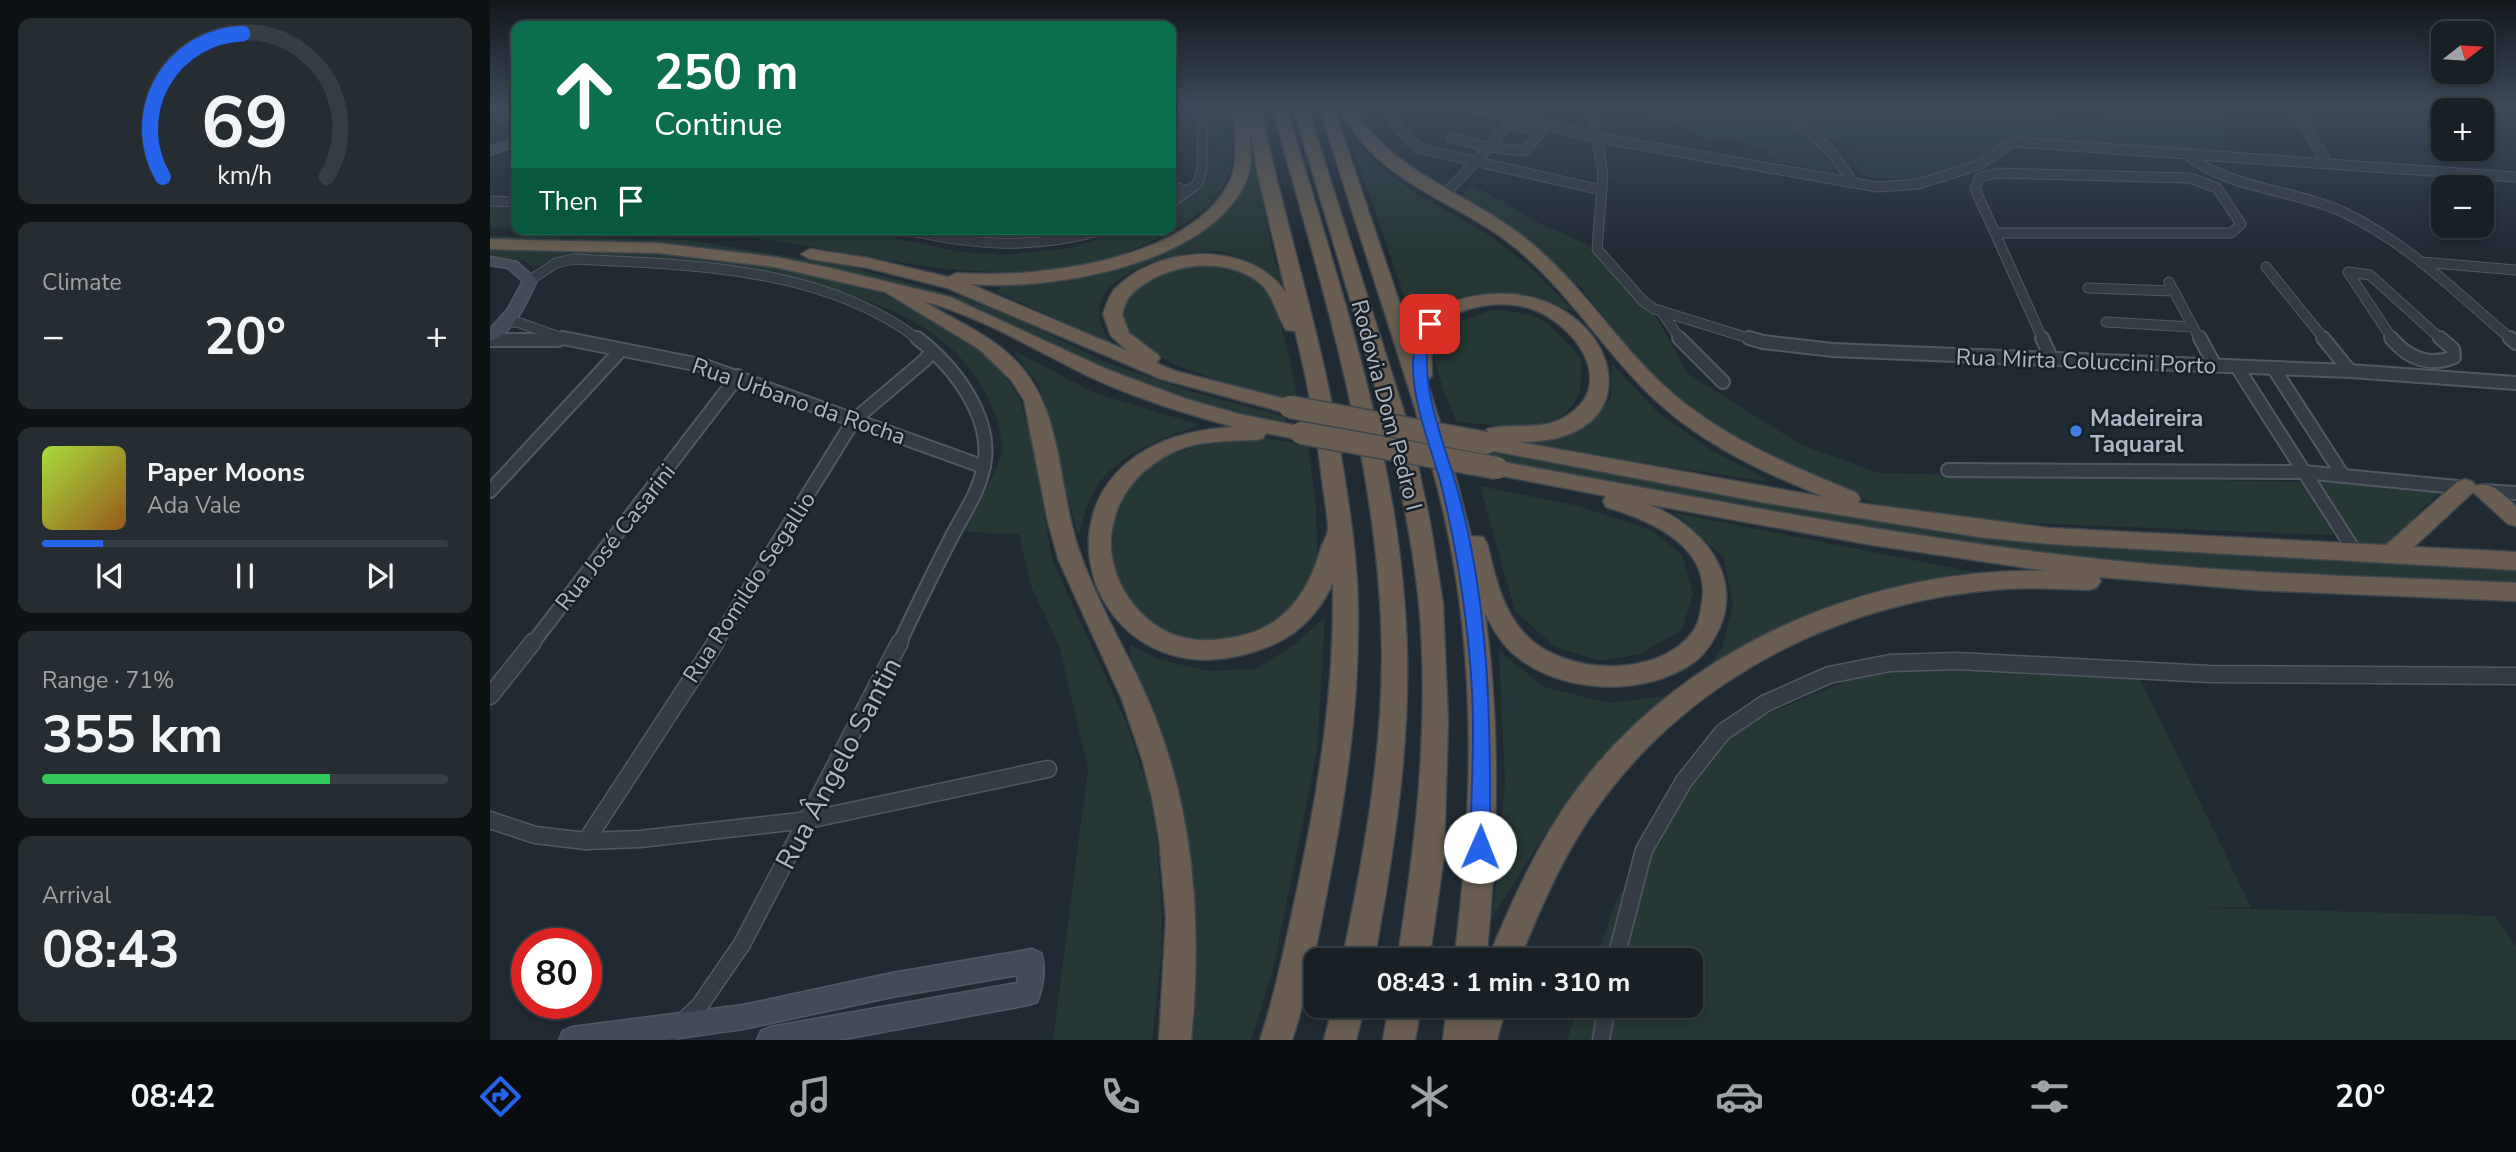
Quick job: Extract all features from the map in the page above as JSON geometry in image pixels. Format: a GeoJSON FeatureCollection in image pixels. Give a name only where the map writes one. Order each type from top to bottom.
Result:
{"type":"FeatureCollection","features":[{"type":"Feature","properties":{"kind":"highway"},"geometry":{"type":"LineString","coordinates":[[630,235],[677,236],[781,248],[961,278],[1010,281],[1096,268],[1151,251],[1179,238],[1227,199],[1240,173],[1242,155]]}},
{"type":"Feature","properties":{"kind":"highway"},"geometry":{"type":"LineString","coordinates":[[1262,155],[1308,344],[1330,454],[1344,568],[1345,650],[1331,797],[1291,995],[1276,1040]]}},
{"type":"Feature","properties":{"kind":"highway","name":"Rodovia Dom Pedro I"},"geometry":{"type":"LineString","coordinates":[[1292,155],[1368,433],[1393,613],[1394,716],[1375,878],[1361,948]]}},
{"type":"Feature","properties":{"kind":"highway","name":"Rodovia Dom Pedro I"},"geometry":{"type":"LineString","coordinates":[[1315,155],[1400,434],[1419,522],[1431,604],[1436,721],[1429,856],[1415,948]]}},
{"type":"Feature","properties":{"kind":"highway"},"geometry":{"type":"LineString","coordinates":[[1342,155],[1422,398],[1447,481],[1462,547],[1477,660],[1482,727],[1480,847],[1471,948]]}},
{"type":"Feature","properties":{"kind":"highway"},"geometry":{"type":"LineString","coordinates":[[1383,155],[1521,244],[1555,273],[1636,369],[1699,426],[1735,449],[1888,516]]}},
{"type":"Feature","properties":{"kind":"highway"},"geometry":{"type":"LineString","coordinates":[[490,232],[511,232]]}},
{"type":"Feature","properties":{"kind":"highway"},"geometry":{"type":"LineString","coordinates":[[490,244],[615,245],[683,250],[775,262],[943,301],[1143,392],[1238,421],[1919,544],[2170,576],[2516,592]]}},
{"type":"Feature","properties":{"kind":"highway"},"geometry":{"type":"LineString","coordinates":[[1256,399],[1170,368],[1139,352],[1114,327],[1111,316],[1119,293],[1130,283],[1165,267],[1213,260],[1237,263],[1260,275],[1273,287],[1297,335],[1308,344]]}},
{"type":"Feature","properties":{"kind":"highway"},"geometry":{"type":"LineString","coordinates":[[868,263],[953,284],[1168,375],[1256,399],[1888,516],[2050,536],[2354,550],[2516,561]]}},
{"type":"Feature","properties":{"kind":"highway"},"geometry":{"type":"LineString","coordinates":[[891,288],[908,302],[974,334],[998,351],[1024,382],[1034,400],[1070,560],[1139,711],[1165,789],[1176,851],[1182,914],[1181,986],[1175,1040]]}},
{"type":"Feature","properties":{"kind":"highway"},"geometry":{"type":"LineString","coordinates":[[1422,398],[1422,337],[1430,324],[1443,313],[1480,300],[1520,300],[1555,312],[1578,332],[1596,361],[1600,391],[1593,405],[1565,427],[1528,434],[1438,434]]}},
{"type":"Feature","properties":{"kind":"highway"},"geometry":{"type":"LineString","coordinates":[[1301,433],[1204,436],[1170,446],[1142,460],[1124,477],[1103,514],[1101,551],[1105,573],[1114,597],[1133,622],[1153,638],[1180,648],[1206,651],[1257,643],[1282,630],[1311,602],[1328,571],[1338,525]]}},
{"type":"Feature","properties":{"kind":"highway"},"geometry":{"type":"LineString","coordinates":[[1447,481],[1469,519],[1486,587],[1498,617],[1514,639],[1533,655],[1555,667],[1585,674],[1623,676],[1650,672],[1693,649],[1708,629],[1715,608],[1715,592],[1712,574],[1690,539],[1669,524],[1628,505],[1528,480],[1497,468]]}},
{"type":"Feature","properties":{"kind":"highway"},"geometry":{"type":"LineString","coordinates":[[2391,554],[2475,489],[2516,518]]}},
{"type":"Feature","properties":{"kind":"highway"},"geometry":{"type":"LineString","coordinates":[[1508,948],[1526,904],[1568,825],[1625,752],[1716,673],[1791,631],[1862,605],[1910,593],[1983,582],[2021,579],[2285,583]]}},
{"type":"Feature","properties":{"kind":"highway"},"geometry":{"type":"LineString","coordinates":[[1340,1040],[1346,1018]]}},
{"type":"Feature","properties":{"kind":"highway"},"geometry":{"type":"LineString","coordinates":[[1399,1040],[1403,1018]]}},
{"type":"Feature","properties":{"kind":"highway"},"geometry":{"type":"LineString","coordinates":[[1459,1040],[1462,1018]]}},
{"type":"Feature","properties":{"kind":"highway"},"geometry":{"type":"LineString","coordinates":[[1481,1040],[1487,1018]]}},
{"type":"Feature","properties":{"kind":"street"},"geometry":{"type":"LineString","coordinates":[[1176,199],[1198,183],[1202,155]]}},
{"type":"Feature","properties":{"kind":"street"},"geometry":{"type":"LineString","coordinates":[[1449,155],[1601,190]]}},
{"type":"Feature","properties":{"kind":"street"},"geometry":{"type":"LineString","coordinates":[[1444,195],[1481,155]]}},
{"type":"Feature","properties":{"kind":"street"},"geometry":{"type":"LineString","coordinates":[[1599,155],[1603,175],[1597,249],[1643,301],[1661,312],[1676,335],[1723,382]]}},
{"type":"Feature","properties":{"kind":"street"},"geometry":{"type":"LineString","coordinates":[[1696,155],[1877,187],[1918,184],[1979,165],[1994,155]]}},
{"type":"Feature","properties":{"kind":"street"},"geometry":{"type":"LineString","coordinates":[[1833,155],[1845,166],[1853,182]]}},
{"type":"Feature","properties":{"kind":"street"},"geometry":{"type":"LineString","coordinates":[[2186,155],[2196,165],[2209,172],[2299,195],[2337,210],[2373,229],[2421,262],[2516,343]]}},
{"type":"Feature","properties":{"kind":"street"},"geometry":{"type":"LineString","coordinates":[[2207,155],[2516,177]]}},
{"type":"Feature","properties":{"kind":"street"},"geometry":{"type":"LineString","coordinates":[[2323,155],[2328,163]]}},
{"type":"Feature","properties":{"kind":"street"},"geometry":{"type":"LineString","coordinates":[[1994,233],[2231,233],[2241,224],[2217,188],[2190,178],[1998,173],[1980,177],[1975,189],[1994,233],[2052,360]]}},
{"type":"Feature","properties":{"kind":"street"},"geometry":{"type":"LineString","coordinates":[[1176,188],[1187,191]]}},
{"type":"Feature","properties":{"kind":"street"},"geometry":{"type":"LineString","coordinates":[[490,201],[511,202]]}},
{"type":"Feature","properties":{"kind":"street"},"geometry":{"type":"LineString","coordinates":[[926,235],[953,242],[1000,247],[1056,242],[1083,235]]}},
{"type":"Feature","properties":{"kind":"street"},"geometry":{"type":"LineString","coordinates":[[490,339],[520,304],[530,280],[556,263],[574,259],[667,264],[769,278],[816,288],[858,301],[903,325],[957,374],[981,421],[984,467]]}},
{"type":"Feature","properties":{"kind":"street"},"geometry":{"type":"LineString","coordinates":[[490,261],[512,265],[530,280]]}},
{"type":"Feature","properties":{"kind":"street"},"geometry":{"type":"LineString","coordinates":[[2421,262],[2516,270]]}},
{"type":"Feature","properties":{"kind":"street"},"geometry":{"type":"LineString","coordinates":[[2266,267],[2350,371]]}},
{"type":"Feature","properties":{"kind":"street"},"geometry":{"type":"LineString","coordinates":[[2347,274],[2370,275],[2392,295],[2453,349],[2454,357],[2445,361],[2419,359],[2402,350],[2347,274]]}},
{"type":"Feature","properties":{"kind":"street"},"geometry":{"type":"LineString","coordinates":[[2088,288],[2171,286],[2215,366]]}},
{"type":"Feature","properties":{"kind":"street"},"geometry":{"type":"LineString","coordinates":[[2361,293],[2392,295]]}},
{"type":"Feature","properties":{"kind":"street","name":"Rua Mirta Coluccini Porto"},"geometry":{"type":"LineString","coordinates":[[1661,312],[1738,336],[1775,344],[1833,350],[2350,371],[2516,383]]}},
{"type":"Feature","properties":{"kind":"street","name":"Rua Urbano da Rocha"},"geometry":{"type":"LineString","coordinates":[[506,323],[517,322],[569,340]]}},
{"type":"Feature","properties":{"kind":"street"},"geometry":{"type":"LineString","coordinates":[[2106,323],[2193,327]]}},
{"type":"Feature","properties":{"kind":"street","name":"Rua Urbano da Rocha"},"geometry":{"type":"LineString","coordinates":[[490,339],[569,340],[689,361],[738,376],[984,467]]}},
{"type":"Feature","properties":{"kind":"street"},"geometry":{"type":"LineString","coordinates":[[490,491],[621,349]]}},
{"type":"Feature","properties":{"kind":"street","name":"Rua Romildo Segallio"},"geometry":{"type":"LineString","coordinates":[[586,841],[763,570],[854,420],[925,360],[932,351]]}},
{"type":"Feature","properties":{"kind":"street"},"geometry":{"type":"LineString","coordinates":[[2445,361],[2459,379]]}},
{"type":"Feature","properties":{"kind":"street"},"geometry":{"type":"LineString","coordinates":[[2237,367],[2354,550]]}},
{"type":"Feature","properties":{"kind":"street"},"geometry":{"type":"LineString","coordinates":[[2274,369],[2342,474]]}},
{"type":"Feature","properties":{"kind":"street","name":"Rua José Casarini"},"geometry":{"type":"LineString","coordinates":[[490,696],[738,376]]}},
{"type":"Feature","properties":{"kind":"street","name":"Rua Ângelo Santin"},"geometry":{"type":"LineString","coordinates":[[664,1040],[685,1023],[724,974],[897,649],[984,467]]}},
{"type":"Feature","properties":{"kind":"street"},"geometry":{"type":"LineString","coordinates":[[1948,470],[2303,472],[2516,493]]}},
{"type":"Feature","properties":{"kind":"street"},"geometry":{"type":"LineString","coordinates":[[1618,948],[1644,850],[1684,781],[1723,732],[1766,703],[1829,675],[1866,666],[1958,661],[2209,674],[2516,676]]}},
{"type":"Feature","properties":{"kind":"street"},"geometry":{"type":"LineString","coordinates":[[490,820],[536,835],[586,841],[640,839],[808,820],[1048,769]]}},
{"type":"Feature","properties":{"kind":"street"},"geometry":{"type":"LineString","coordinates":[[572,1040],[743,1017],[892,985],[1032,961],[1028,993],[770,1040]]}},
{"type":"Feature","properties":{"kind":"street"},"geometry":{"type":"LineString","coordinates":[[1601,1040],[1605,1018]]}},
{"type":"Feature","properties":{"kind":"green space"},"geometry":{"type":"Polygon","coordinates":[[[1209,155],[1231,155],[1230,171],[1222,188],[1210,204],[1176,229],[1176,205],[1196,187],[1207,165],[1209,155]]]}},
{"type":"Feature","properties":{"kind":"green space"},"geometry":{"type":"Polygon","coordinates":[[[1253,155],[1275,261],[1284,285],[1256,265],[1222,252],[1195,253],[1157,261],[1120,279],[1107,291],[1100,306],[1101,324],[1112,344],[995,291],[1005,285],[1080,275],[1210,223],[1232,203],[1247,175],[1253,155]]]}},
{"type":"Feature","properties":{"kind":"green space"},"geometry":{"type":"Polygon","coordinates":[[[1355,155],[1367,155],[1417,194],[1484,232],[1527,264],[1575,312],[1529,296],[1493,293],[1452,302],[1413,321],[1355,155]]]}},
{"type":"Feature","properties":{"kind":"green space"},"geometry":{"type":"Polygon","coordinates":[[[1767,155],[1829,155],[1838,163],[1830,172],[1773,161],[1767,155]]]}},
{"type":"Feature","properties":{"kind":"green space"},"geometry":{"type":"Polygon","coordinates":[[[1848,155],[1984,155],[1974,161],[1917,180],[1868,177],[1849,159],[1848,155]]]}},
{"type":"Feature","properties":{"kind":"green space"},"geometry":{"type":"Polygon","coordinates":[[[1472,184],[1539,223],[1587,244],[1658,320],[1687,373],[1800,444],[1878,473],[2301,482],[2334,535],[1999,522],[1878,504],[1789,470],[1705,426],[1653,379],[1583,290],[1535,247],[1458,199],[1472,184]]]}},
{"type":"Feature","properties":{"kind":"green space"},"geometry":{"type":"Polygon","coordinates":[[[490,207],[511,208],[511,228],[490,227],[490,207]]]}},
{"type":"Feature","properties":{"kind":"green space"},"geometry":{"type":"Polygon","coordinates":[[[725,235],[882,235],[959,252],[1003,255],[1066,249],[1111,235],[1164,235],[1123,253],[1078,265],[1032,271],[987,272],[895,262],[725,235]]]}},
{"type":"Feature","properties":{"kind":"green space"},"geometry":{"type":"Polygon","coordinates":[[[490,236],[688,240],[847,266],[961,297],[1015,318],[1105,362],[1193,392],[1286,417],[1284,423],[1209,406],[1147,386],[1080,358],[1013,324],[945,297],[885,281],[778,260],[490,241],[490,236]]]}},
{"type":"Feature","properties":{"kind":"green space"},"geometry":{"type":"Polygon","coordinates":[[[490,249],[648,251],[753,262],[870,288],[970,340],[1003,373],[1018,396],[1028,423],[1053,562],[1127,724],[1149,791],[1156,829],[1162,914],[1161,957],[1152,1040],[1053,1040],[1088,769],[1059,645],[1031,586],[1019,534],[964,532],[997,468],[1002,443],[997,419],[984,390],[951,349],[906,318],[853,296],[793,281],[731,271],[560,258],[533,267],[525,261],[490,257],[490,249]]]}},
{"type":"Feature","properties":{"kind":"green space"},"geometry":{"type":"Polygon","coordinates":[[[1204,264],[1240,270],[1261,284],[1270,298],[1283,332],[1298,400],[1249,392],[1176,365],[1146,349],[1127,332],[1119,305],[1128,294],[1147,279],[1166,271],[1204,264]]]}},
{"type":"Feature","properties":{"kind":"green space"},"geometry":{"type":"Polygon","coordinates":[[[1491,310],[1509,311],[1544,321],[1581,359],[1579,392],[1566,413],[1553,420],[1521,426],[1457,422],[1443,389],[1433,353],[1447,326],[1491,310]]]}},
{"type":"Feature","properties":{"kind":"green space"},"geometry":{"type":"Polygon","coordinates":[[[1012,350],[1095,393],[1200,425],[1142,448],[1116,465],[1092,494],[1078,536],[1039,385],[1012,350]]]}},
{"type":"Feature","properties":{"kind":"green space"},"geometry":{"type":"Polygon","coordinates":[[[1612,364],[1658,413],[1708,448],[1771,482],[1636,462],[1534,443],[1585,427],[1611,398],[1612,364]]]}},
{"type":"Feature","properties":{"kind":"green space"},"geometry":{"type":"Polygon","coordinates":[[[1264,438],[1308,445],[1316,508],[1318,578],[1294,613],[1265,634],[1211,646],[1168,638],[1129,607],[1113,563],[1113,520],[1132,482],[1166,456],[1208,443],[1264,438]]]}},
{"type":"Feature","properties":{"kind":"green space"},"geometry":{"type":"Polygon","coordinates":[[[1484,448],[1953,535],[2099,548],[2516,570],[2516,581],[2230,573],[1978,548],[1481,459],[1484,448]]]}},
{"type":"Feature","properties":{"kind":"green space"},"geometry":{"type":"Polygon","coordinates":[[[2317,482],[2442,489],[2388,545],[2357,545],[2317,482]]]}},
{"type":"Feature","properties":{"kind":"green space"},"geometry":{"type":"Polygon","coordinates":[[[1480,486],[1574,505],[1652,530],[1682,555],[1693,593],[1682,630],[1640,654],[1601,661],[1555,647],[1515,611],[1480,486]]]}},
{"type":"Feature","properties":{"kind":"green space"},"geometry":{"type":"Polygon","coordinates":[[[1675,513],[1984,574],[1855,596],[1710,664],[1722,648],[1733,605],[1724,558],[1675,513]]]}},
{"type":"Feature","properties":{"kind":"green space"},"geometry":{"type":"Polygon","coordinates":[[[1325,617],[1317,751],[1273,969],[1251,1040],[1187,1040],[1195,997],[1190,872],[1151,709],[1130,659],[1131,645],[1158,659],[1207,671],[1256,669],[1295,644],[1325,617]]]}},
{"type":"Feature","properties":{"kind":"green space"},"geometry":{"type":"Polygon","coordinates":[[[1499,651],[1544,687],[1609,703],[1665,696],[1547,831],[1493,916],[1505,783],[1499,651]]]}},
{"type":"Feature","properties":{"kind":"green space"},"geometry":{"type":"Polygon","coordinates":[[[1890,663],[2135,669],[2251,907],[2189,907],[2495,916],[2516,946],[2516,1040],[1567,1040],[1575,1018],[1703,1018],[1703,948],[1599,948],[1616,900],[1723,732],[1890,663]]]}},
{"type":"Feature","properties":{"kind":"place","name":"Madeireira Taquaral"},"geometry":{"type":"Point","coordinates":[2076,431]}},
{"type":"Feature","properties":{"kind":"route"},"geometry":{"type":"LineString","coordinates":[[1430,324],[1422,337],[1422,398],[1447,481],[1462,547],[1477,660],[1482,727],[1480,847]]}}]}
